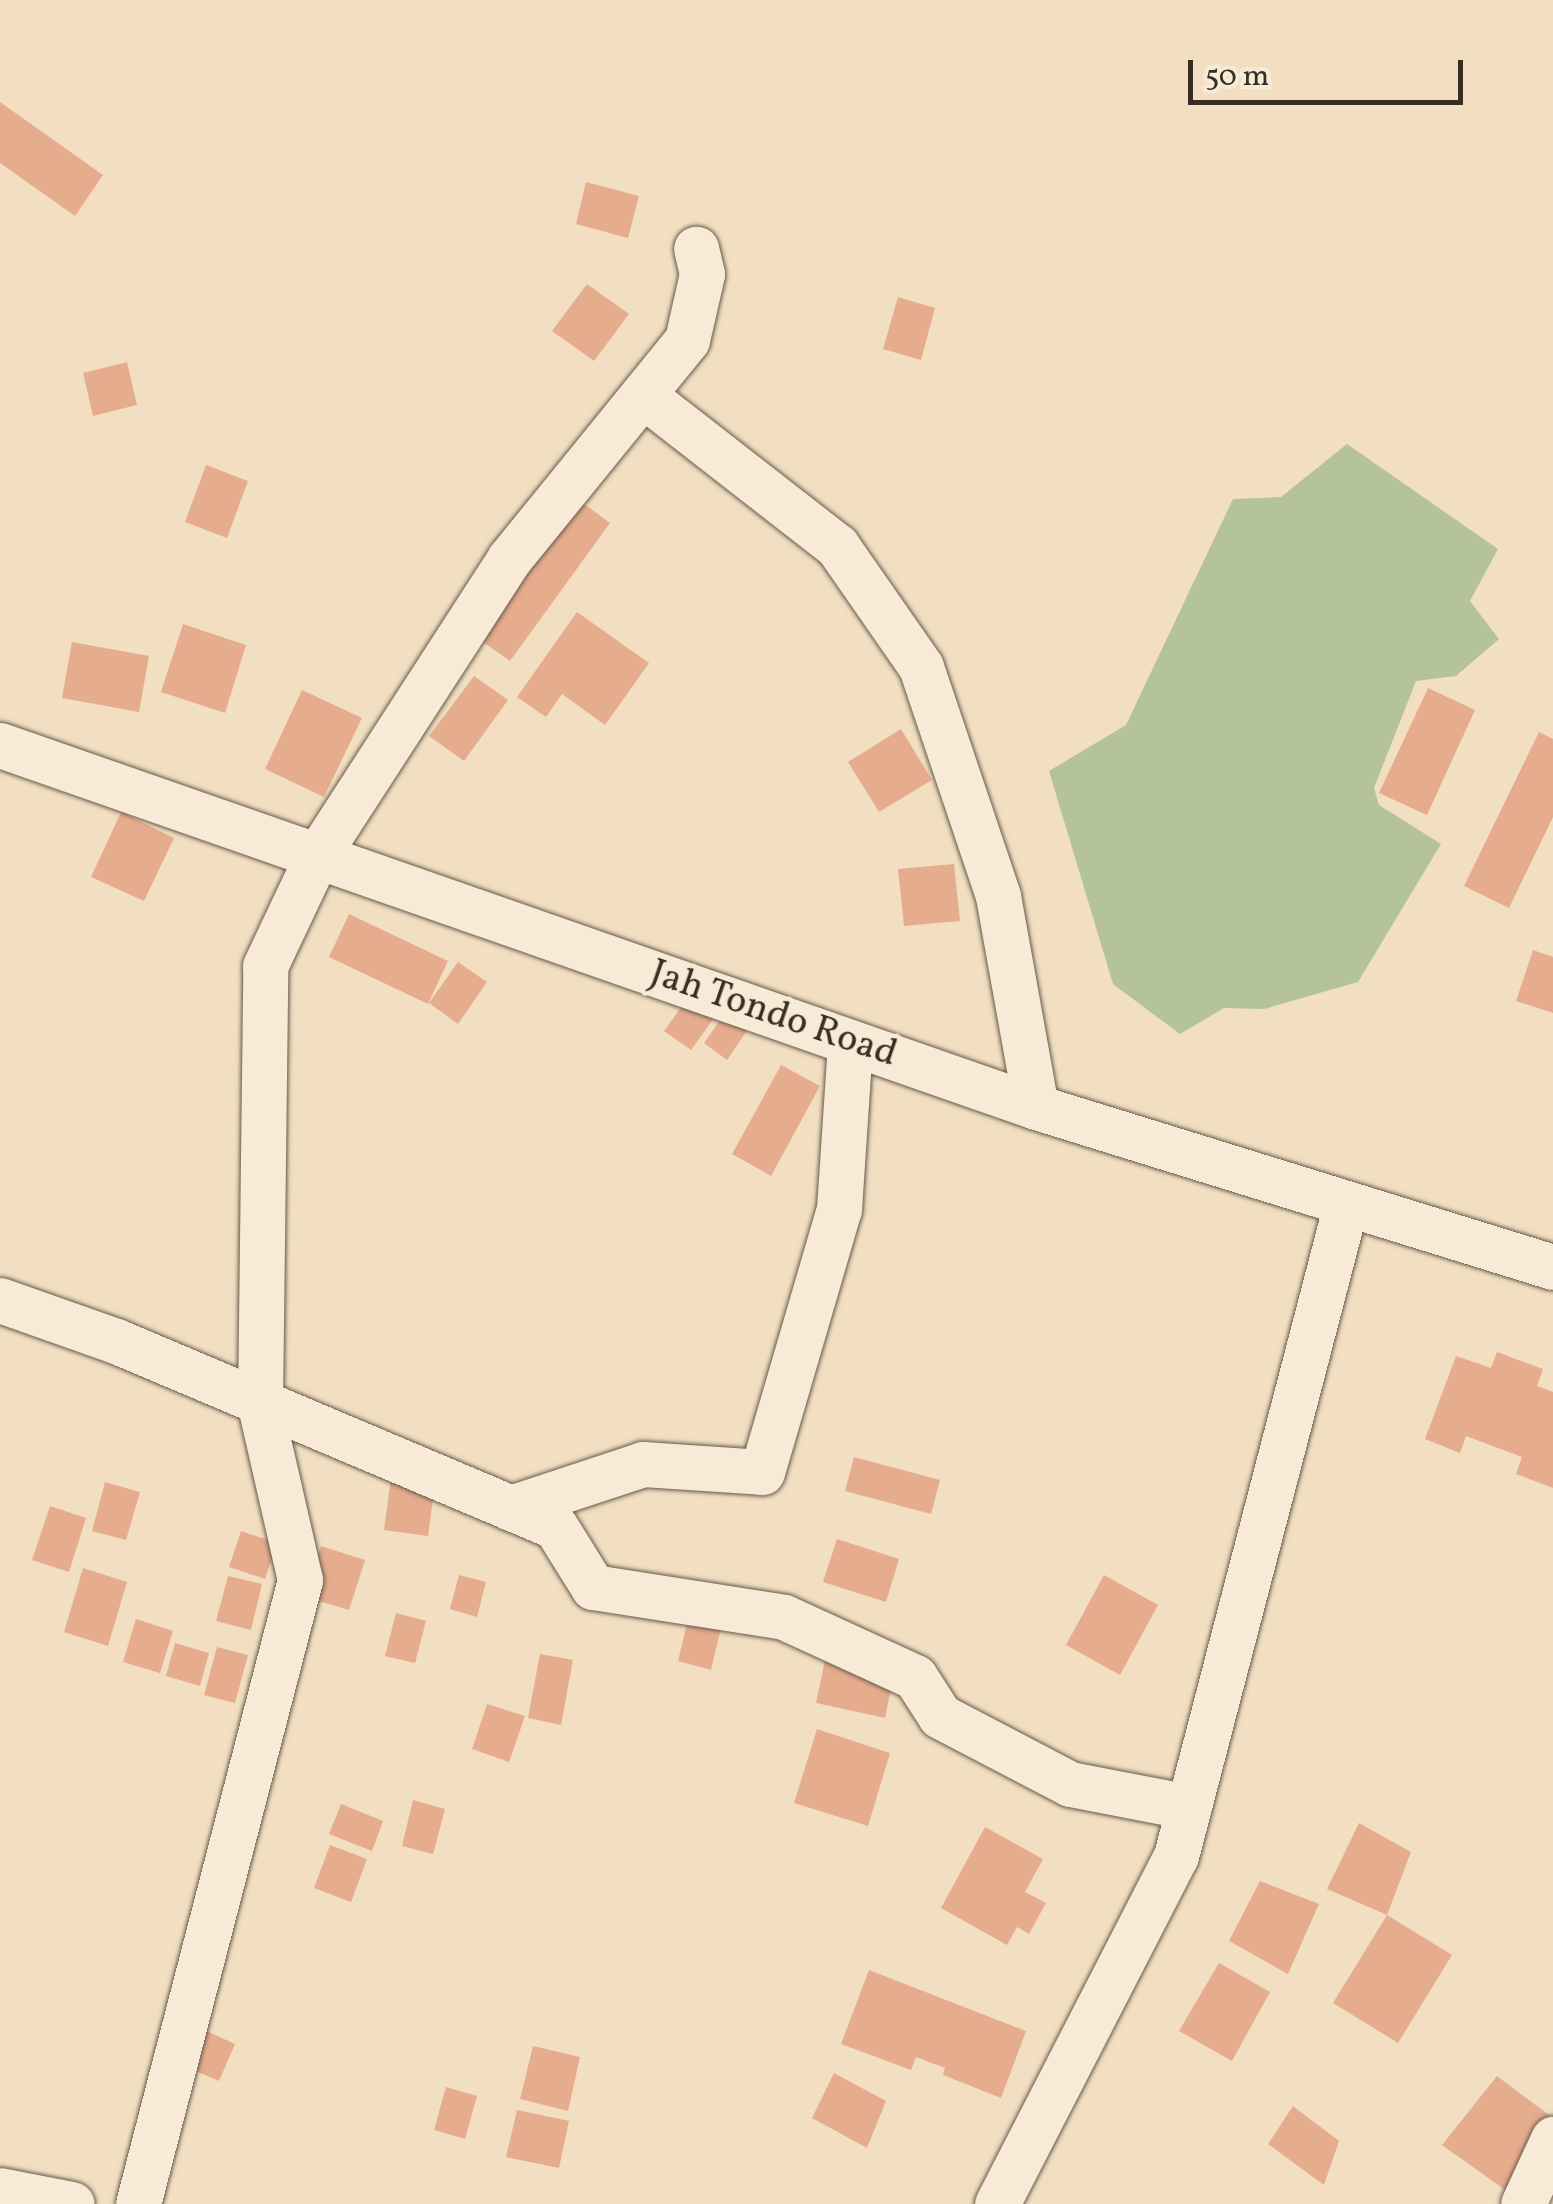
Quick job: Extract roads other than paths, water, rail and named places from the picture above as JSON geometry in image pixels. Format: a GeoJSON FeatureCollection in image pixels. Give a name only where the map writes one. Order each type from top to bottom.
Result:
{"type":"FeatureCollection","features":[{"type":"Feature","properties":{"kind":"street"},"geometry":{"type":"LineString","coordinates":[[138,2204],[300,1580],[260,1405],[265,966],[318,856],[509,560],[687,340],[702,274],[696,249]]}},
{"type":"Feature","properties":{"kind":"street"},"geometry":{"type":"LineString","coordinates":[[643,394],[837,546],[921,667],[998,896],[1036,1107]]}},
{"type":"Feature","properties":{"kind":"street","name":"Jah Tondo Road"},"geometry":{"type":"LineString","coordinates":[[0,744],[1036,1107],[1553,1267]]}},
{"type":"Feature","properties":{"kind":"street"},"geometry":{"type":"LineString","coordinates":[[510,1508],[642,1464],[762,1472],[839,1209],[850,1042]]}},
{"type":"Feature","properties":{"kind":"street"},"geometry":{"type":"LineString","coordinates":[[997,2204],[1176,1856],[1346,1204]]}},
{"type":"Feature","properties":{"kind":"street"},"geometry":{"type":"LineString","coordinates":[[0,1300],[116,1341],[260,1405],[555,1526],[593,1587],[784,1617],[916,1677],[940,1716],[1070,1784],[1189,1807]]}},
{"type":"Feature","properties":{"kind":"street"},"geometry":{"type":"LineString","coordinates":[[1523,2204],[1553,2139]]}},
{"type":"Feature","properties":{"kind":"street"},"geometry":{"type":"LineString","coordinates":[[0,2190],[72,2204]]}}]}
